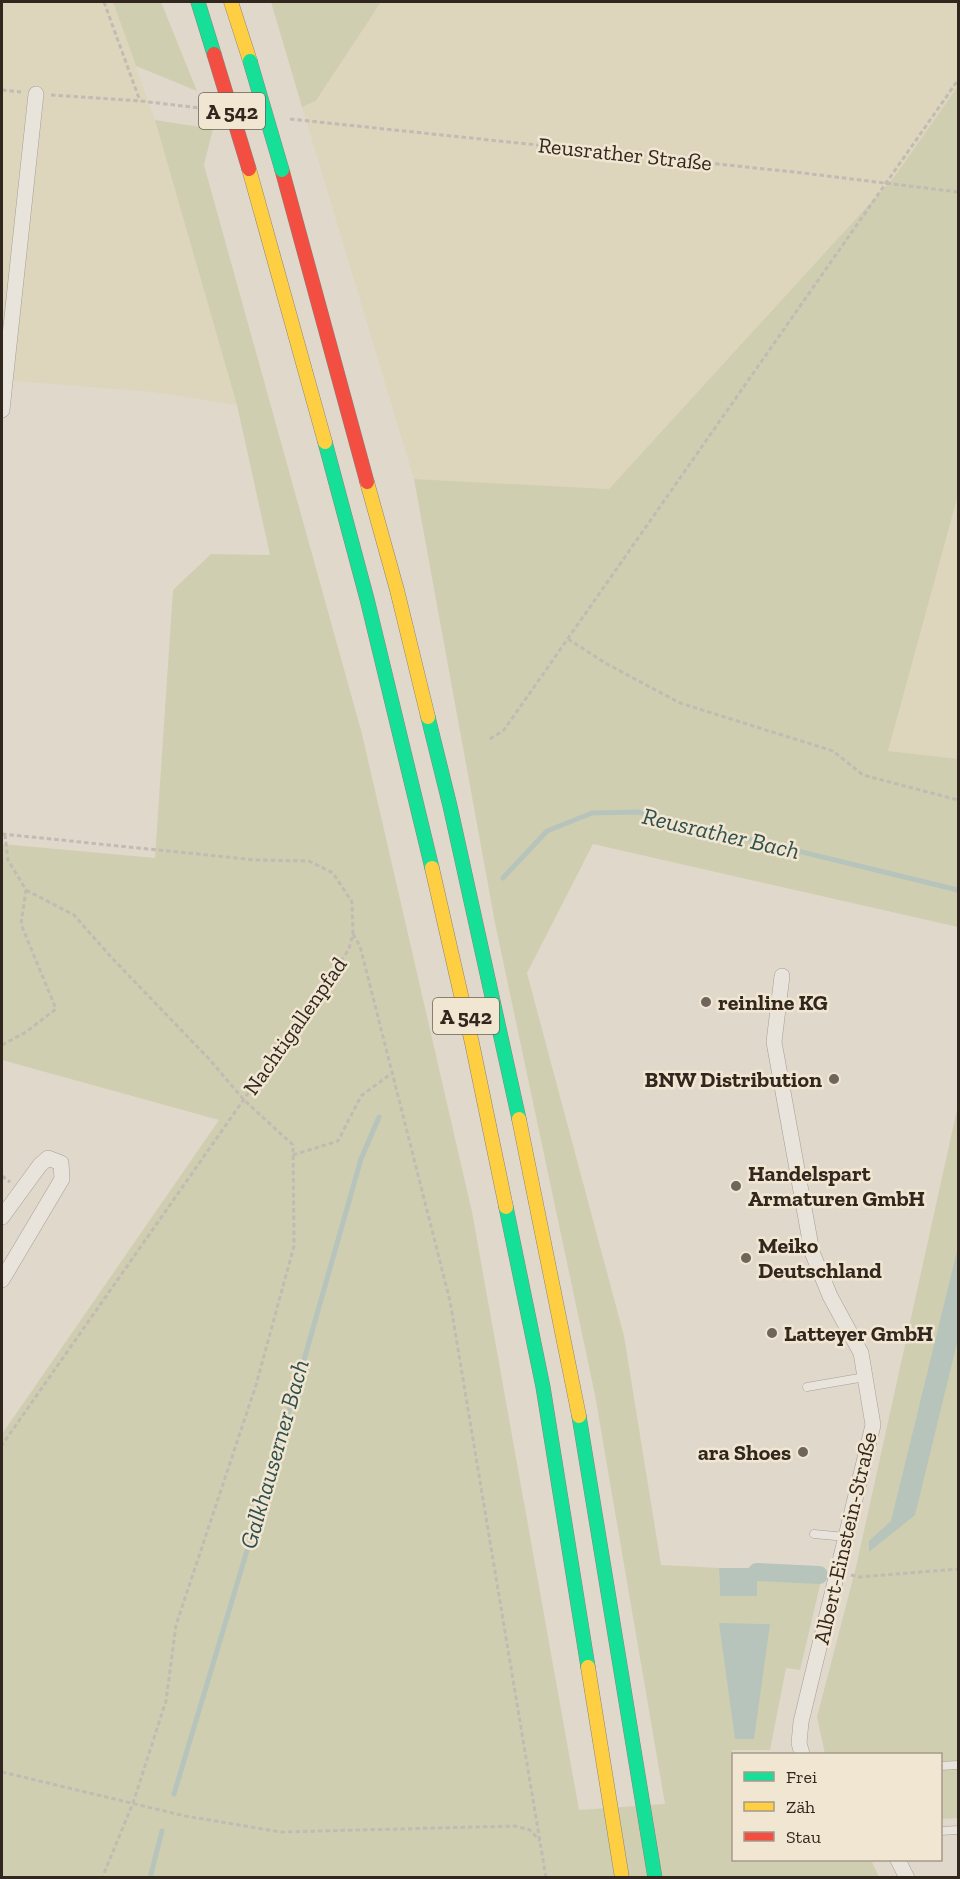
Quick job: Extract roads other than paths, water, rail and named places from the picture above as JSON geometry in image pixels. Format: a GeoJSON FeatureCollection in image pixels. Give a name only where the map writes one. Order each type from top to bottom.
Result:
{"type":"FeatureCollection","features":[{"type":"Feature","properties":{"kind":"highway","name":"A 542"},"geometry":{"type":"LineString","coordinates":[[198,2],[249,169],[309,380],[367,599],[419,811],[472,1043],[543,1387],[622,1878]]}},
{"type":"Feature","properties":{"kind":"highway","name":"A 542"},"geometry":{"type":"LineString","coordinates":[[231,2],[282,170],[397,590],[450,806],[502,1036],[574,1384],[655,1878]]}},
{"type":"Feature","properties":{"kind":"street"},"geometry":{"type":"LineString","coordinates":[[2,410],[36,94]]}},
{"type":"Feature","properties":{"kind":"street","name":"Albert-Einstein-Straße"},"geometry":{"type":"LineString","coordinates":[[782,976],[774,1042],[812,1252],[830,1296],[861,1353],[873,1425],[801,1722],[799,1743],[802,1753]]}},
{"type":"Feature","properties":{"kind":"street"},"geometry":{"type":"LineString","coordinates":[[2,1217],[39,1164],[48,1158],[61,1163],[62,1179],[2,1280]]}},
{"type":"Feature","properties":{"kind":"street"},"geometry":{"type":"LineString","coordinates":[[898,1861],[907,1878]]}},
{"type":"Feature","properties":{"kind":"lane"},"geometry":{"type":"LineString","coordinates":[[807,1387],[865,1377]]}},
{"type":"Feature","properties":{"kind":"lane"},"geometry":{"type":"LineString","coordinates":[[814,1534],[846,1537]]}},
{"type":"Feature","properties":{"kind":"lane"},"geometry":{"type":"LineString","coordinates":[[942,1766],[958,1765]]}},
{"type":"Feature","properties":{"kind":"lane"},"geometry":{"type":"LineString","coordinates":[[942,1831],[958,1830]]}},
{"type":"Feature","properties":{"kind":"waterway","name":"Reusrather Bach"},"geometry":{"type":"LineString","coordinates":[[503,878],[547,831],[592,813],[638,812],[958,890]]}},
{"type":"Feature","properties":{"kind":"waterway","name":"Galkhauserner Bach"},"geometry":{"type":"LineString","coordinates":[[174,1794],[300,1374],[361,1159],[379,1117]]}},
{"type":"Feature","properties":{"kind":"waterway"},"geometry":{"type":"LineString","coordinates":[[757,1572],[819,1575]]}},
{"type":"Feature","properties":{"kind":"waterway","name":"Galkhauserner Bach"},"geometry":{"type":"LineString","coordinates":[[150,1878],[162,1831]]}},
{"type":"Feature","properties":{"kind":"place","name":"reinline KG"},"geometry":{"type":"Point","coordinates":[706,1002]}},
{"type":"Feature","properties":{"kind":"place","name":"BNW Distribution"},"geometry":{"type":"Point","coordinates":[834,1079]}},
{"type":"Feature","properties":{"kind":"place","name":"Handelspart Armaturen GmbH"},"geometry":{"type":"Point","coordinates":[736,1186]}},
{"type":"Feature","properties":{"kind":"place","name":"Meiko Deutschland"},"geometry":{"type":"Point","coordinates":[746,1258]}},
{"type":"Feature","properties":{"kind":"place","name":"Latteyer GmbH"},"geometry":{"type":"Point","coordinates":[772,1333]}},
{"type":"Feature","properties":{"kind":"place","name":"ara Shoes"},"geometry":{"type":"Point","coordinates":[803,1452]}}]}
